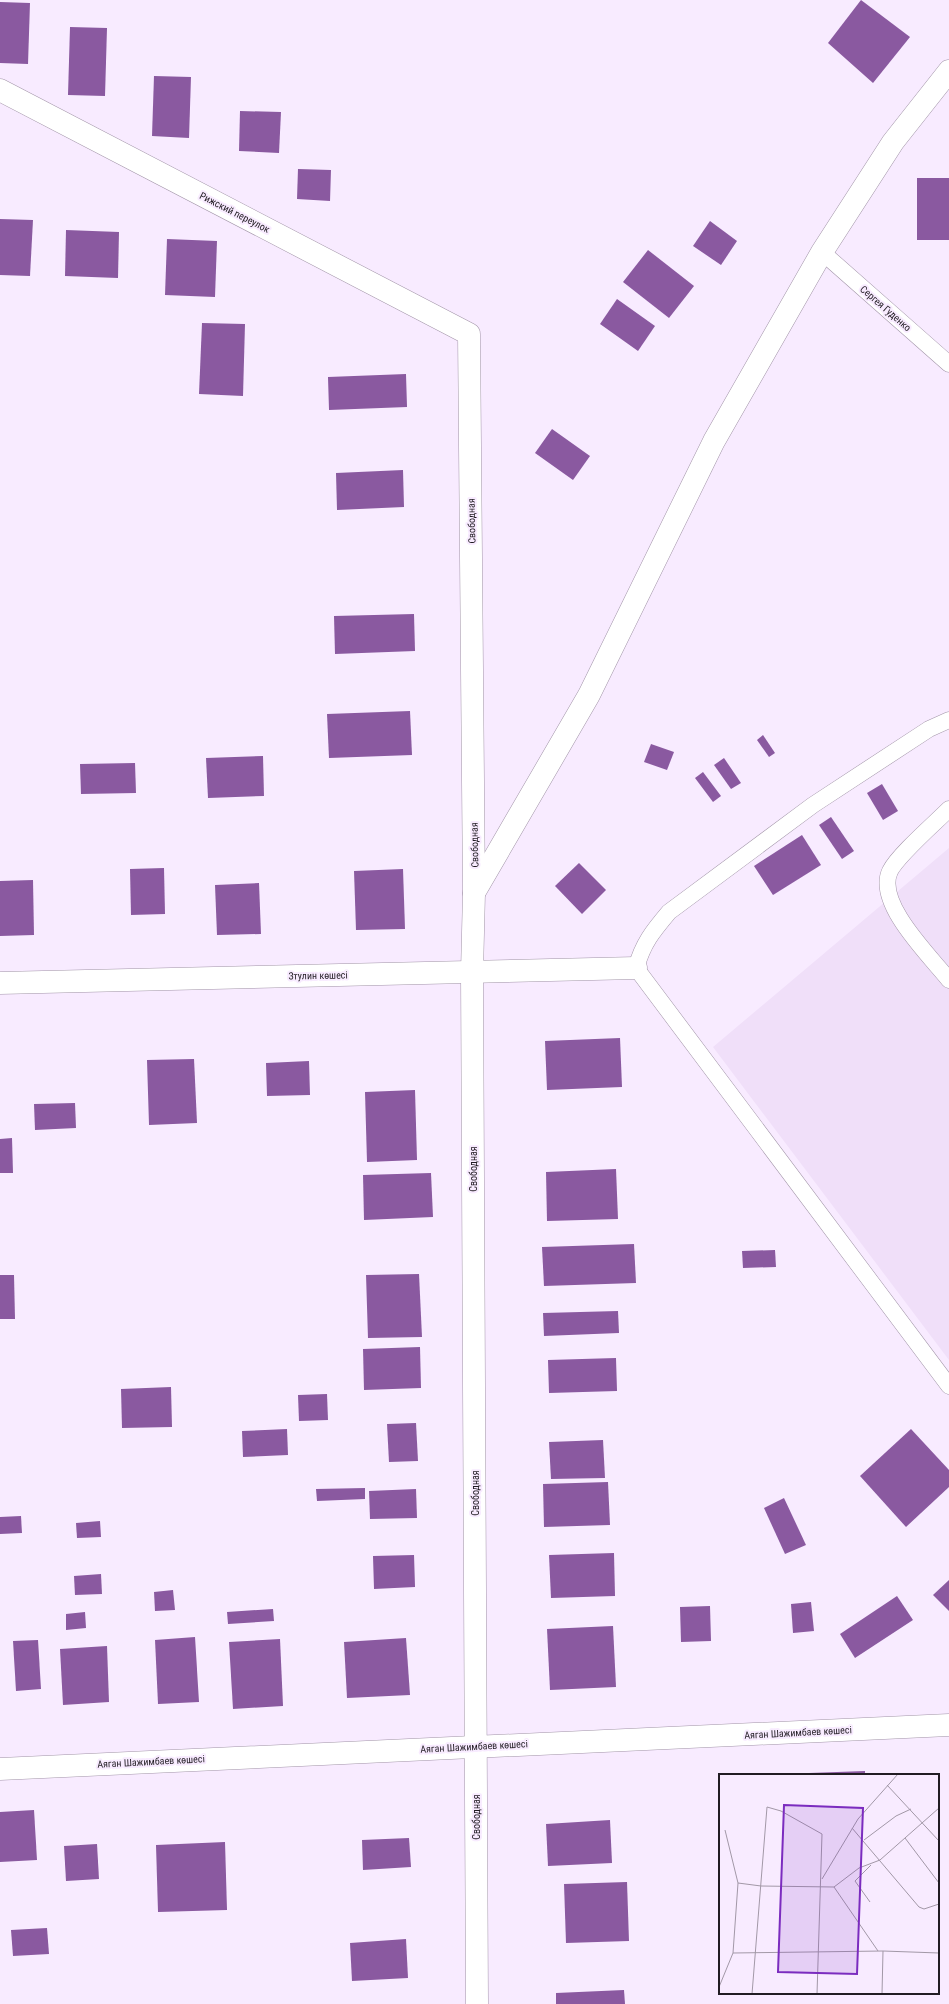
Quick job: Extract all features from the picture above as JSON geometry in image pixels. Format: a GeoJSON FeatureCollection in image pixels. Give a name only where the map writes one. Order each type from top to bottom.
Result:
{"type":"FeatureCollection","features":[{"type":"Feature","properties":{"kind":"street"},"geometry":{"type":"LineString","coordinates":[[474,893],[589,695],[714,440],[822,252],[893,142],[949,71]]}},
{"type":"Feature","properties":{"kind":"street","name":"Рижский переулок"},"geometry":{"type":"LineString","coordinates":[[0,90],[469,334]]}},
{"type":"Feature","properties":{"kind":"street","name":"Свободная"},"geometry":{"type":"LineString","coordinates":[[469,334],[474,893],[472,972],[477,2004]]}},
{"type":"Feature","properties":{"kind":"street","name":"Зтулин көшесі"},"geometry":{"type":"LineString","coordinates":[[0,983],[636,968]]}},
{"type":"Feature","properties":{"kind":"street","name":"Аяган Шажимбаев көшесі"},"geometry":{"type":"LineString","coordinates":[[0,1769],[949,1725]]}},
{"type":"Feature","properties":{"kind":"lane","name":"Сергея Гуденко"},"geometry":{"type":"LineString","coordinates":[[822,252],[949,364]]}},
{"type":"Feature","properties":{"kind":"lane"},"geometry":{"type":"LineString","coordinates":[[949,720],[929,729],[813,805],[669,912],[650,934],[641,950],[636,968],[949,1386]]}},
{"type":"Feature","properties":{"kind":"lane"},"geometry":{"type":"LineString","coordinates":[[949,809],[901,857],[890,870],[886,881],[894,908],[905,926],[949,980]]}},
{"type":"Feature","properties":{"kind":"shaded area"},"geometry":{"type":"Polygon","coordinates":[[[949,848],[949,1360],[713,1047],[949,848]]]}},
{"type":"Feature","properties":{"kind":"building"},"geometry":{"type":"Polygon","coordinates":[[[861,0],[910,37],[873,83],[828,43],[861,0]]]}},
{"type":"Feature","properties":{"kind":"building"},"geometry":{"type":"Polygon","coordinates":[[[0,2],[30,3],[28,64],[0,63],[0,2]]]}},
{"type":"Feature","properties":{"kind":"building"},"geometry":{"type":"Polygon","coordinates":[[[70,27],[107,28],[105,96],[68,95],[70,27]]]}},
{"type":"Feature","properties":{"kind":"building"},"geometry":{"type":"Polygon","coordinates":[[[154,76],[191,77],[189,138],[152,136],[154,76]]]}},
{"type":"Feature","properties":{"kind":"building"},"geometry":{"type":"Polygon","coordinates":[[[240,111],[281,112],[279,153],[239,151],[240,111]]]}},
{"type":"Feature","properties":{"kind":"building"},"geometry":{"type":"Polygon","coordinates":[[[298,169],[331,170],[330,201],[297,199],[298,169]]]}},
{"type":"Feature","properties":{"kind":"building"},"geometry":{"type":"Polygon","coordinates":[[[917,178],[949,178],[949,240],[917,240],[917,178]]]}},
{"type":"Feature","properties":{"kind":"building"},"geometry":{"type":"Polygon","coordinates":[[[0,219],[33,220],[30,276],[0,275],[0,219]]]}},
{"type":"Feature","properties":{"kind":"building"},"geometry":{"type":"Polygon","coordinates":[[[710,221],[737,241],[721,265],[693,246],[710,221]]]}},
{"type":"Feature","properties":{"kind":"building"},"geometry":{"type":"Polygon","coordinates":[[[66,230],[119,232],[118,278],[65,276],[66,230]]]}},
{"type":"Feature","properties":{"kind":"building"},"geometry":{"type":"Polygon","coordinates":[[[167,239],[217,241],[215,297],[165,295],[167,239]]]}},
{"type":"Feature","properties":{"kind":"building"},"geometry":{"type":"Polygon","coordinates":[[[648,250],[694,286],[669,318],[623,282],[648,250]]]}},
{"type":"Feature","properties":{"kind":"building"},"geometry":{"type":"Polygon","coordinates":[[[617,299],[655,326],[638,351],[600,324],[617,299]]]}},
{"type":"Feature","properties":{"kind":"building"},"geometry":{"type":"Polygon","coordinates":[[[202,323],[245,324],[243,396],[199,394],[202,323]]]}},
{"type":"Feature","properties":{"kind":"building"},"geometry":{"type":"Polygon","coordinates":[[[406,374],[407,407],[329,410],[328,377],[406,374]]]}},
{"type":"Feature","properties":{"kind":"building"},"geometry":{"type":"Polygon","coordinates":[[[552,429],[590,456],[573,480],[535,453],[552,429]]]}},
{"type":"Feature","properties":{"kind":"building"},"geometry":{"type":"Polygon","coordinates":[[[403,470],[404,507],[337,510],[336,473],[403,470]]]}},
{"type":"Feature","properties":{"kind":"building"},"geometry":{"type":"Polygon","coordinates":[[[414,614],[415,651],[335,654],[334,616],[414,614]]]}},
{"type":"Feature","properties":{"kind":"building"},"geometry":{"type":"Polygon","coordinates":[[[410,711],[412,755],[329,758],[327,714],[410,711]]]}},
{"type":"Feature","properties":{"kind":"building"},"geometry":{"type":"Polygon","coordinates":[[[763,735],[775,753],[769,757],[757,740],[763,735]]]}},
{"type":"Feature","properties":{"kind":"building"},"geometry":{"type":"Polygon","coordinates":[[[651,744],[674,752],[667,770],[644,762],[651,744]]]}},
{"type":"Feature","properties":{"kind":"building"},"geometry":{"type":"Polygon","coordinates":[[[263,756],[264,796],[208,798],[206,758],[263,756]]]}},
{"type":"Feature","properties":{"kind":"building"},"geometry":{"type":"Polygon","coordinates":[[[724,758],[741,783],[731,789],[714,765],[724,758]]]}},
{"type":"Feature","properties":{"kind":"building"},"geometry":{"type":"Polygon","coordinates":[[[135,763],[136,793],[81,794],[80,764],[135,763]]]}},
{"type":"Feature","properties":{"kind":"building"},"geometry":{"type":"Polygon","coordinates":[[[703,772],[721,796],[713,802],[695,778],[703,772]]]}},
{"type":"Feature","properties":{"kind":"building"},"geometry":{"type":"Polygon","coordinates":[[[882,784],[898,811],[883,820],[867,793],[882,784]]]}},
{"type":"Feature","properties":{"kind":"building"},"geometry":{"type":"Polygon","coordinates":[[[831,817],[854,851],[842,859],[819,825],[831,817]]]}},
{"type":"Feature","properties":{"kind":"building"},"geometry":{"type":"Polygon","coordinates":[[[802,835],[821,865],[773,895],[754,866],[802,835]]]}},
{"type":"Feature","properties":{"kind":"building"},"geometry":{"type":"Polygon","coordinates":[[[579,863],[606,890],[582,914],[555,886],[579,863]]]}},
{"type":"Feature","properties":{"kind":"building"},"geometry":{"type":"Polygon","coordinates":[[[164,868],[165,914],[131,915],[130,869],[164,868]]]}},
{"type":"Feature","properties":{"kind":"building"},"geometry":{"type":"Polygon","coordinates":[[[403,869],[405,929],[356,930],[354,871],[403,869]]]}},
{"type":"Feature","properties":{"kind":"building"},"geometry":{"type":"Polygon","coordinates":[[[33,880],[34,935],[0,936],[0,881],[33,880]]]}},
{"type":"Feature","properties":{"kind":"building"},"geometry":{"type":"Polygon","coordinates":[[[259,883],[261,934],[217,935],[215,885],[259,883]]]}},
{"type":"Feature","properties":{"kind":"building"},"geometry":{"type":"Polygon","coordinates":[[[620,1038],[622,1087],[547,1090],[545,1041],[620,1038]]]}},
{"type":"Feature","properties":{"kind":"building"},"geometry":{"type":"Polygon","coordinates":[[[194,1059],[197,1123],[149,1125],[147,1060],[194,1059]]]}},
{"type":"Feature","properties":{"kind":"building"},"geometry":{"type":"Polygon","coordinates":[[[309,1061],[310,1095],[267,1096],[266,1063],[309,1061]]]}},
{"type":"Feature","properties":{"kind":"building"},"geometry":{"type":"Polygon","coordinates":[[[415,1090],[417,1160],[367,1162],[365,1092],[415,1090]]]}},
{"type":"Feature","properties":{"kind":"building"},"geometry":{"type":"Polygon","coordinates":[[[75,1103],[76,1128],[35,1130],[34,1104],[75,1103]]]}},
{"type":"Feature","properties":{"kind":"building"},"geometry":{"type":"Polygon","coordinates":[[[12,1138],[13,1173],[0,1173],[0,1139],[12,1138]]]}},
{"type":"Feature","properties":{"kind":"building"},"geometry":{"type":"Polygon","coordinates":[[[616,1169],[618,1219],[547,1221],[546,1172],[616,1169]]]}},
{"type":"Feature","properties":{"kind":"building"},"geometry":{"type":"Polygon","coordinates":[[[431,1173],[433,1217],[364,1220],[363,1175],[431,1173]]]}},
{"type":"Feature","properties":{"kind":"building"},"geometry":{"type":"Polygon","coordinates":[[[634,1244],[636,1283],[544,1286],[542,1247],[634,1244]]]}},
{"type":"Feature","properties":{"kind":"building"},"geometry":{"type":"Polygon","coordinates":[[[775,1250],[776,1267],[743,1268],[742,1251],[775,1250]]]}},
{"type":"Feature","properties":{"kind":"building"},"geometry":{"type":"Polygon","coordinates":[[[419,1274],[422,1337],[368,1338],[366,1275],[419,1274]]]}},
{"type":"Feature","properties":{"kind":"building"},"geometry":{"type":"Polygon","coordinates":[[[0,1275],[14,1275],[15,1319],[0,1319],[0,1275]]]}},
{"type":"Feature","properties":{"kind":"building"},"geometry":{"type":"Polygon","coordinates":[[[618,1311],[619,1333],[544,1336],[543,1313],[618,1311]]]}},
{"type":"Feature","properties":{"kind":"building"},"geometry":{"type":"Polygon","coordinates":[[[420,1347],[421,1388],[364,1390],[363,1349],[420,1347]]]}},
{"type":"Feature","properties":{"kind":"building"},"geometry":{"type":"Polygon","coordinates":[[[616,1358],[617,1391],[549,1393],[548,1360],[616,1358]]]}},
{"type":"Feature","properties":{"kind":"building"},"geometry":{"type":"Polygon","coordinates":[[[171,1387],[172,1427],[122,1428],[121,1389],[171,1387]]]}},
{"type":"Feature","properties":{"kind":"building"},"geometry":{"type":"Polygon","coordinates":[[[327,1394],[328,1420],[299,1421],[298,1395],[327,1394]]]}},
{"type":"Feature","properties":{"kind":"building"},"geometry":{"type":"Polygon","coordinates":[[[416,1423],[418,1461],[389,1462],[387,1424],[416,1423]]]}},
{"type":"Feature","properties":{"kind":"building"},"geometry":{"type":"Polygon","coordinates":[[[287,1429],[288,1455],[243,1457],[242,1431],[287,1429]]]}},
{"type":"Feature","properties":{"kind":"building"},"geometry":{"type":"Polygon","coordinates":[[[911,1429],[949,1470],[949,1487],[906,1527],[860,1476],[911,1429]]]}},
{"type":"Feature","properties":{"kind":"building"},"geometry":{"type":"Polygon","coordinates":[[[603,1440],[605,1478],[551,1479],[549,1442],[603,1440]]]}},
{"type":"Feature","properties":{"kind":"building"},"geometry":{"type":"Polygon","coordinates":[[[608,1482],[610,1525],[544,1527],[543,1484],[608,1482]]]}},
{"type":"Feature","properties":{"kind":"building"},"geometry":{"type":"Polygon","coordinates":[[[365,1488],[365,1499],[317,1501],[316,1489],[365,1488]]]}},
{"type":"Feature","properties":{"kind":"building"},"geometry":{"type":"Polygon","coordinates":[[[416,1489],[417,1518],[370,1519],[369,1491],[416,1489]]]}},
{"type":"Feature","properties":{"kind":"building"},"geometry":{"type":"Polygon","coordinates":[[[784,1498],[806,1545],[785,1554],[764,1508],[784,1498]]]}},
{"type":"Feature","properties":{"kind":"building"},"geometry":{"type":"Polygon","coordinates":[[[21,1516],[22,1533],[0,1534],[0,1517],[21,1516]]]}},
{"type":"Feature","properties":{"kind":"building"},"geometry":{"type":"Polygon","coordinates":[[[100,1521],[101,1537],[77,1538],[76,1523],[100,1521]]]}},
{"type":"Feature","properties":{"kind":"building"},"geometry":{"type":"Polygon","coordinates":[[[614,1553],[615,1596],[551,1598],[549,1555],[614,1553]]]}},
{"type":"Feature","properties":{"kind":"building"},"geometry":{"type":"Polygon","coordinates":[[[414,1555],[415,1587],[374,1589],[373,1556],[414,1555]]]}},
{"type":"Feature","properties":{"kind":"building"},"geometry":{"type":"Polygon","coordinates":[[[101,1574],[102,1594],[75,1595],[74,1576],[101,1574]]]}},
{"type":"Feature","properties":{"kind":"building"},"geometry":{"type":"Polygon","coordinates":[[[949,1580],[949,1611],[933,1595],[949,1580]]]}},
{"type":"Feature","properties":{"kind":"building"},"geometry":{"type":"Polygon","coordinates":[[[173,1590],[175,1610],[155,1611],[154,1592],[173,1590]]]}},
{"type":"Feature","properties":{"kind":"building"},"geometry":{"type":"Polygon","coordinates":[[[897,1596],[913,1620],[855,1658],[840,1634],[897,1596]]]}},
{"type":"Feature","properties":{"kind":"building"},"geometry":{"type":"Polygon","coordinates":[[[811,1602],[814,1631],[793,1633],[791,1604],[811,1602]]]}},
{"type":"Feature","properties":{"kind":"building"},"geometry":{"type":"Polygon","coordinates":[[[710,1606],[711,1641],[681,1642],[680,1607],[710,1606]]]}},
{"type":"Feature","properties":{"kind":"building"},"geometry":{"type":"Polygon","coordinates":[[[273,1609],[274,1621],[228,1624],[227,1612],[273,1609]]]}},
{"type":"Feature","properties":{"kind":"building"},"geometry":{"type":"Polygon","coordinates":[[[85,1612],[86,1628],[66,1630],[66,1614],[85,1612]]]}},
{"type":"Feature","properties":{"kind":"building"},"geometry":{"type":"Polygon","coordinates":[[[613,1626],[616,1687],[550,1690],[547,1629],[613,1626]]]}},
{"type":"Feature","properties":{"kind":"building"},"geometry":{"type":"Polygon","coordinates":[[[195,1637],[199,1702],[158,1704],[155,1640],[195,1637]]]}},
{"type":"Feature","properties":{"kind":"building"},"geometry":{"type":"Polygon","coordinates":[[[406,1638],[410,1695],[347,1698],[344,1642],[406,1638]]]}},
{"type":"Feature","properties":{"kind":"building"},"geometry":{"type":"Polygon","coordinates":[[[280,1639],[283,1706],[233,1709],[229,1642],[280,1639]]]}},
{"type":"Feature","properties":{"kind":"building"},"geometry":{"type":"Polygon","coordinates":[[[38,1640],[41,1689],[16,1691],[13,1641],[38,1640]]]}},
{"type":"Feature","properties":{"kind":"building"},"geometry":{"type":"Polygon","coordinates":[[[107,1646],[109,1702],[63,1705],[60,1649],[107,1646]]]}},
{"type":"Feature","properties":{"kind":"building"},"geometry":{"type":"Polygon","coordinates":[[[865,1771],[865,1774],[809,1773],[865,1771]]]}},
{"type":"Feature","properties":{"kind":"building"},"geometry":{"type":"Polygon","coordinates":[[[34,1810],[37,1860],[0,1862],[0,1812],[34,1810]]]}},
{"type":"Feature","properties":{"kind":"building"},"geometry":{"type":"Polygon","coordinates":[[[610,1820],[612,1863],[548,1866],[546,1824],[610,1820]]]}},
{"type":"Feature","properties":{"kind":"building"},"geometry":{"type":"Polygon","coordinates":[[[409,1838],[411,1867],[363,1870],[362,1840],[409,1838]]]}},
{"type":"Feature","properties":{"kind":"building"},"geometry":{"type":"Polygon","coordinates":[[[225,1842],[227,1910],[158,1912],[156,1845],[225,1842]]]}},
{"type":"Feature","properties":{"kind":"building"},"geometry":{"type":"Polygon","coordinates":[[[97,1844],[99,1879],[66,1881],[64,1846],[97,1844]]]}},
{"type":"Feature","properties":{"kind":"building"},"geometry":{"type":"Polygon","coordinates":[[[627,1882],[629,1941],[566,1943],[564,1884],[627,1882]]]}},
{"type":"Feature","properties":{"kind":"building"},"geometry":{"type":"Polygon","coordinates":[[[47,1928],[49,1954],[13,1956],[11,1930],[47,1928]]]}},
{"type":"Feature","properties":{"kind":"building"},"geometry":{"type":"Polygon","coordinates":[[[406,1939],[408,1978],[352,1981],[350,1943],[406,1939]]]}},
{"type":"Feature","properties":{"kind":"building"},"geometry":{"type":"Polygon","coordinates":[[[624,1990],[625,2004],[556,2004],[556,1993],[624,1990]]]}},
{"type":"Feature","properties":{"kind":"building"},"geometry":{"type":"Polygon","coordinates":[[[796,1994],[829,1994],[796,1995],[796,1994]]]}}]}
